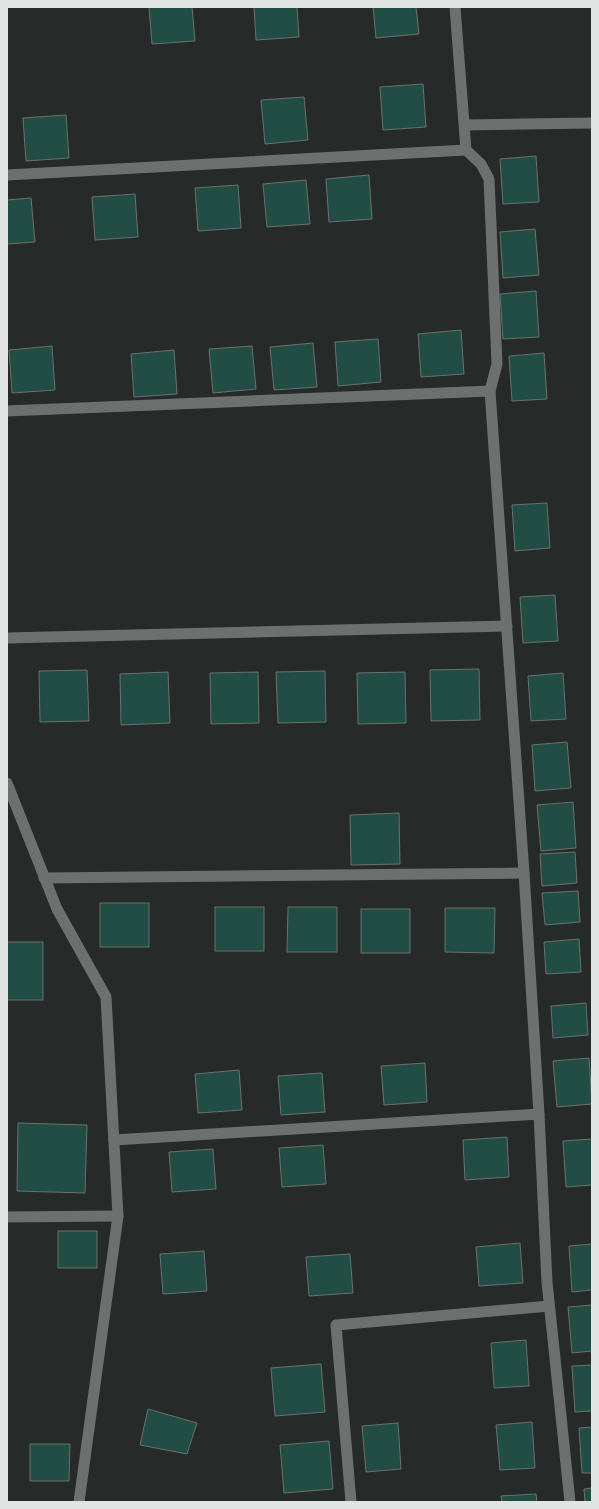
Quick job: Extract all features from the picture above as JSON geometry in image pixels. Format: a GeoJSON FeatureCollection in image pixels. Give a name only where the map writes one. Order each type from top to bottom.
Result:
{"type":"FeatureCollection","features":[{"type":"Feature","properties":{"kind":"street"},"geometry":{"type":"LineString","coordinates":[[455,7],[466,150],[481,164],[489,179],[497,364],[490,391],[524,873],[549,1306],[570,1502]]}},
{"type":"Feature","properties":{"kind":"street"},"geometry":{"type":"LineString","coordinates":[[465,124],[592,123]]}},
{"type":"Feature","properties":{"kind":"street"},"geometry":{"type":"LineString","coordinates":[[7,174],[466,150]]}},
{"type":"Feature","properties":{"kind":"street"},"geometry":{"type":"LineString","coordinates":[[7,411],[490,391]]}},
{"type":"Feature","properties":{"kind":"street"},"geometry":{"type":"LineString","coordinates":[[7,638],[507,626]]}},
{"type":"Feature","properties":{"kind":"street"},"geometry":{"type":"LineString","coordinates":[[7,783],[57,909],[106,997],[118,1216],[79,1502]]}},
{"type":"Feature","properties":{"kind":"street"},"geometry":{"type":"LineString","coordinates":[[44,878],[524,873]]}},
{"type":"Feature","properties":{"kind":"street"},"geometry":{"type":"LineString","coordinates":[[114,1140],[539,1114]]}},
{"type":"Feature","properties":{"kind":"street"},"geometry":{"type":"LineString","coordinates":[[7,1217],[118,1216]]}},
{"type":"Feature","properties":{"kind":"street"},"geometry":{"type":"LineString","coordinates":[[351,1502],[336,1324],[549,1306]]}},
{"type":"Feature","properties":{"kind":"building"},"geometry":{"type":"Polygon","coordinates":[[[149,7],[192,7],[195,41],[152,44],[149,7]]]}},
{"type":"Feature","properties":{"kind":"building"},"geometry":{"type":"Polygon","coordinates":[[[254,7],[297,7],[299,37],[256,40],[254,7]]]}},
{"type":"Feature","properties":{"kind":"building"},"geometry":{"type":"Polygon","coordinates":[[[373,7],[416,7],[419,34],[376,38],[373,7]]]}},
{"type":"Feature","properties":{"kind":"building"},"geometry":{"type":"Polygon","coordinates":[[[423,84],[426,127],[383,130],[380,87],[423,84]]]}},
{"type":"Feature","properties":{"kind":"building"},"geometry":{"type":"Polygon","coordinates":[[[304,97],[308,140],[265,144],[261,100],[304,97]]]}},
{"type":"Feature","properties":{"kind":"building"},"geometry":{"type":"Polygon","coordinates":[[[66,115],[69,158],[26,161],[23,118],[66,115]]]}},
{"type":"Feature","properties":{"kind":"building"},"geometry":{"type":"Polygon","coordinates":[[[536,156],[539,202],[503,204],[500,159],[536,156]]]}},
{"type":"Feature","properties":{"kind":"building"},"geometry":{"type":"Polygon","coordinates":[[[369,175],[372,219],[329,222],[326,179],[369,175]]]}},
{"type":"Feature","properties":{"kind":"building"},"geometry":{"type":"Polygon","coordinates":[[[306,180],[310,224],[267,227],[263,184],[306,180]]]}},
{"type":"Feature","properties":{"kind":"building"},"geometry":{"type":"Polygon","coordinates":[[[238,185],[241,228],[198,231],[195,188],[238,185]]]}},
{"type":"Feature","properties":{"kind":"building"},"geometry":{"type":"Polygon","coordinates":[[[135,194],[138,237],[95,240],[92,197],[135,194]]]}},
{"type":"Feature","properties":{"kind":"building"},"geometry":{"type":"Polygon","coordinates":[[[31,198],[35,242],[7,244],[7,200],[31,198]]]}},
{"type":"Feature","properties":{"kind":"building"},"geometry":{"type":"Polygon","coordinates":[[[535,229],[539,275],[503,278],[500,232],[535,229]]]}},
{"type":"Feature","properties":{"kind":"building"},"geometry":{"type":"Polygon","coordinates":[[[536,291],[539,337],[503,339],[500,294],[536,291]]]}},
{"type":"Feature","properties":{"kind":"building"},"geometry":{"type":"Polygon","coordinates":[[[461,330],[464,374],[421,377],[418,334],[461,330]]]}},
{"type":"Feature","properties":{"kind":"building"},"geometry":{"type":"Polygon","coordinates":[[[378,339],[381,382],[338,386],[335,342],[378,339]]]}},
{"type":"Feature","properties":{"kind":"building"},"geometry":{"type":"Polygon","coordinates":[[[313,343],[317,387],[274,390],[270,347],[313,343]]]}},
{"type":"Feature","properties":{"kind":"building"},"geometry":{"type":"Polygon","coordinates":[[[52,346],[55,390],[12,393],[9,350],[52,346]]]}},
{"type":"Feature","properties":{"kind":"building"},"geometry":{"type":"Polygon","coordinates":[[[252,346],[256,389],[213,393],[209,349],[252,346]]]}},
{"type":"Feature","properties":{"kind":"building"},"geometry":{"type":"Polygon","coordinates":[[[174,350],[177,394],[134,397],[131,354],[174,350]]]}},
{"type":"Feature","properties":{"kind":"building"},"geometry":{"type":"Polygon","coordinates":[[[544,353],[547,399],[512,401],[509,356],[544,353]]]}},
{"type":"Feature","properties":{"kind":"building"},"geometry":{"type":"Polygon","coordinates":[[[547,503],[550,548],[515,551],[512,505],[547,503]]]}},
{"type":"Feature","properties":{"kind":"building"},"geometry":{"type":"Polygon","coordinates":[[[555,595],[558,641],[523,643],[520,597],[555,595]]]}},
{"type":"Feature","properties":{"kind":"building"},"geometry":{"type":"Polygon","coordinates":[[[479,669],[480,720],[431,721],[430,670],[479,669]]]}},
{"type":"Feature","properties":{"kind":"building"},"geometry":{"type":"Polygon","coordinates":[[[87,670],[89,721],[40,722],[39,671],[87,670]]]}},
{"type":"Feature","properties":{"kind":"building"},"geometry":{"type":"Polygon","coordinates":[[[325,671],[326,722],[278,723],[276,672],[325,671]]]}},
{"type":"Feature","properties":{"kind":"building"},"geometry":{"type":"Polygon","coordinates":[[[168,672],[170,723],[121,725],[120,674],[168,672]]]}},
{"type":"Feature","properties":{"kind":"building"},"geometry":{"type":"Polygon","coordinates":[[[258,672],[259,723],[211,724],[210,673],[258,672]]]}},
{"type":"Feature","properties":{"kind":"building"},"geometry":{"type":"Polygon","coordinates":[[[405,672],[406,723],[358,724],[357,673],[405,672]]]}},
{"type":"Feature","properties":{"kind":"building"},"geometry":{"type":"Polygon","coordinates":[[[563,673],[566,719],[531,721],[528,676],[563,673]]]}},
{"type":"Feature","properties":{"kind":"building"},"geometry":{"type":"Polygon","coordinates":[[[567,742],[571,788],[535,791],[532,745],[567,742]]]}},
{"type":"Feature","properties":{"kind":"building"},"geometry":{"type":"Polygon","coordinates":[[[573,802],[576,848],[541,851],[537,805],[573,802]]]}},
{"type":"Feature","properties":{"kind":"building"},"geometry":{"type":"Polygon","coordinates":[[[399,813],[400,864],[351,865],[350,815],[399,813]]]}},
{"type":"Feature","properties":{"kind":"building"},"geometry":{"type":"Polygon","coordinates":[[[575,852],[577,883],[542,886],[540,854],[575,852]]]}},
{"type":"Feature","properties":{"kind":"building"},"geometry":{"type":"Polygon","coordinates":[[[578,891],[580,922],[545,925],[542,893],[578,891]]]}},
{"type":"Feature","properties":{"kind":"building"},"geometry":{"type":"Polygon","coordinates":[[[100,903],[149,903],[149,947],[100,947],[100,903]]]}},
{"type":"Feature","properties":{"kind":"building"},"geometry":{"type":"Polygon","coordinates":[[[215,907],[264,907],[264,951],[215,951],[215,907]]]}},
{"type":"Feature","properties":{"kind":"building"},"geometry":{"type":"Polygon","coordinates":[[[288,907],[337,907],[337,952],[287,952],[288,907]]]}},
{"type":"Feature","properties":{"kind":"building"},"geometry":{"type":"Polygon","coordinates":[[[445,908],[495,908],[494,953],[445,952],[445,908]]]}},
{"type":"Feature","properties":{"kind":"building"},"geometry":{"type":"Polygon","coordinates":[[[361,909],[410,909],[410,953],[361,953],[361,909]]]}},
{"type":"Feature","properties":{"kind":"building"},"geometry":{"type":"Polygon","coordinates":[[[579,939],[581,972],[546,974],[544,942],[579,939]]]}},
{"type":"Feature","properties":{"kind":"building"},"geometry":{"type":"Polygon","coordinates":[[[7,942],[43,942],[43,1000],[7,1000],[7,942]]]}},
{"type":"Feature","properties":{"kind":"building"},"geometry":{"type":"Polygon","coordinates":[[[586,1003],[588,1035],[553,1038],[551,1006],[586,1003]]]}},
{"type":"Feature","properties":{"kind":"building"},"geometry":{"type":"Polygon","coordinates":[[[589,1058],[592,1104],[557,1107],[553,1061],[589,1058]]]}},
{"type":"Feature","properties":{"kind":"building"},"geometry":{"type":"Polygon","coordinates":[[[425,1063],[427,1102],[384,1105],[381,1066],[425,1063]]]}},
{"type":"Feature","properties":{"kind":"building"},"geometry":{"type":"Polygon","coordinates":[[[239,1070],[242,1110],[198,1113],[195,1074],[239,1070]]]}},
{"type":"Feature","properties":{"kind":"building"},"geometry":{"type":"Polygon","coordinates":[[[322,1073],[325,1112],[281,1115],[278,1076],[322,1073]]]}},
{"type":"Feature","properties":{"kind":"building"},"geometry":{"type":"Polygon","coordinates":[[[18,1123],[87,1125],[85,1193],[17,1191],[18,1123]]]}},
{"type":"Feature","properties":{"kind":"building"},"geometry":{"type":"Polygon","coordinates":[[[507,1137],[509,1177],[465,1180],[463,1140],[507,1137]]]}},
{"type":"Feature","properties":{"kind":"building"},"geometry":{"type":"Polygon","coordinates":[[[592,1139],[592,1185],[566,1187],[563,1141],[592,1139]]]}},
{"type":"Feature","properties":{"kind":"building"},"geometry":{"type":"Polygon","coordinates":[[[323,1145],[326,1184],[282,1187],[279,1148],[323,1145]]]}},
{"type":"Feature","properties":{"kind":"building"},"geometry":{"type":"Polygon","coordinates":[[[213,1149],[216,1189],[172,1192],[169,1152],[213,1149]]]}},
{"type":"Feature","properties":{"kind":"building"},"geometry":{"type":"Polygon","coordinates":[[[58,1231],[97,1231],[97,1268],[58,1268],[58,1231]]]}},
{"type":"Feature","properties":{"kind":"building"},"geometry":{"type":"Polygon","coordinates":[[[520,1243],[523,1283],[479,1286],[476,1247],[520,1243]]]}},
{"type":"Feature","properties":{"kind":"building"},"geometry":{"type":"Polygon","coordinates":[[[592,1244],[592,1290],[572,1292],[569,1246],[592,1244]]]}},
{"type":"Feature","properties":{"kind":"building"},"geometry":{"type":"Polygon","coordinates":[[[204,1251],[207,1291],[163,1294],[160,1254],[204,1251]]]}},
{"type":"Feature","properties":{"kind":"building"},"geometry":{"type":"Polygon","coordinates":[[[350,1254],[353,1293],[309,1296],[306,1257],[350,1254]]]}},
{"type":"Feature","properties":{"kind":"building"},"geometry":{"type":"Polygon","coordinates":[[[592,1305],[592,1351],[572,1353],[568,1307],[592,1305]]]}},
{"type":"Feature","properties":{"kind":"building"},"geometry":{"type":"Polygon","coordinates":[[[526,1340],[529,1386],[494,1388],[491,1343],[526,1340]]]}},
{"type":"Feature","properties":{"kind":"building"},"geometry":{"type":"Polygon","coordinates":[[[321,1364],[325,1412],[275,1416],[271,1368],[321,1364]]]}},
{"type":"Feature","properties":{"kind":"building"},"geometry":{"type":"Polygon","coordinates":[[[592,1365],[592,1411],[575,1412],[572,1366],[592,1365]]]}},
{"type":"Feature","properties":{"kind":"building"},"geometry":{"type":"Polygon","coordinates":[[[148,1409],[197,1423],[187,1454],[140,1445],[148,1409]]]}},
{"type":"Feature","properties":{"kind":"building"},"geometry":{"type":"Polygon","coordinates":[[[532,1422],[535,1468],[500,1470],[496,1425],[532,1422]]]}},
{"type":"Feature","properties":{"kind":"building"},"geometry":{"type":"Polygon","coordinates":[[[398,1423],[401,1469],[366,1472],[362,1426],[398,1423]]]}},
{"type":"Feature","properties":{"kind":"building"},"geometry":{"type":"Polygon","coordinates":[[[592,1427],[592,1473],[582,1473],[579,1428],[592,1427]]]}},
{"type":"Feature","properties":{"kind":"building"},"geometry":{"type":"Polygon","coordinates":[[[329,1441],[333,1489],[284,1493],[280,1445],[329,1441]]]}},
{"type":"Feature","properties":{"kind":"building"},"geometry":{"type":"Polygon","coordinates":[[[30,1444],[70,1444],[69,1481],[30,1481],[30,1444]]]}},
{"type":"Feature","properties":{"kind":"building"},"geometry":{"type":"Polygon","coordinates":[[[592,1488],[592,1502],[585,1502],[584,1489],[592,1488]]]}},
{"type":"Feature","properties":{"kind":"building"},"geometry":{"type":"Polygon","coordinates":[[[536,1494],[537,1502],[502,1502],[501,1496],[536,1494]]]}}]}
